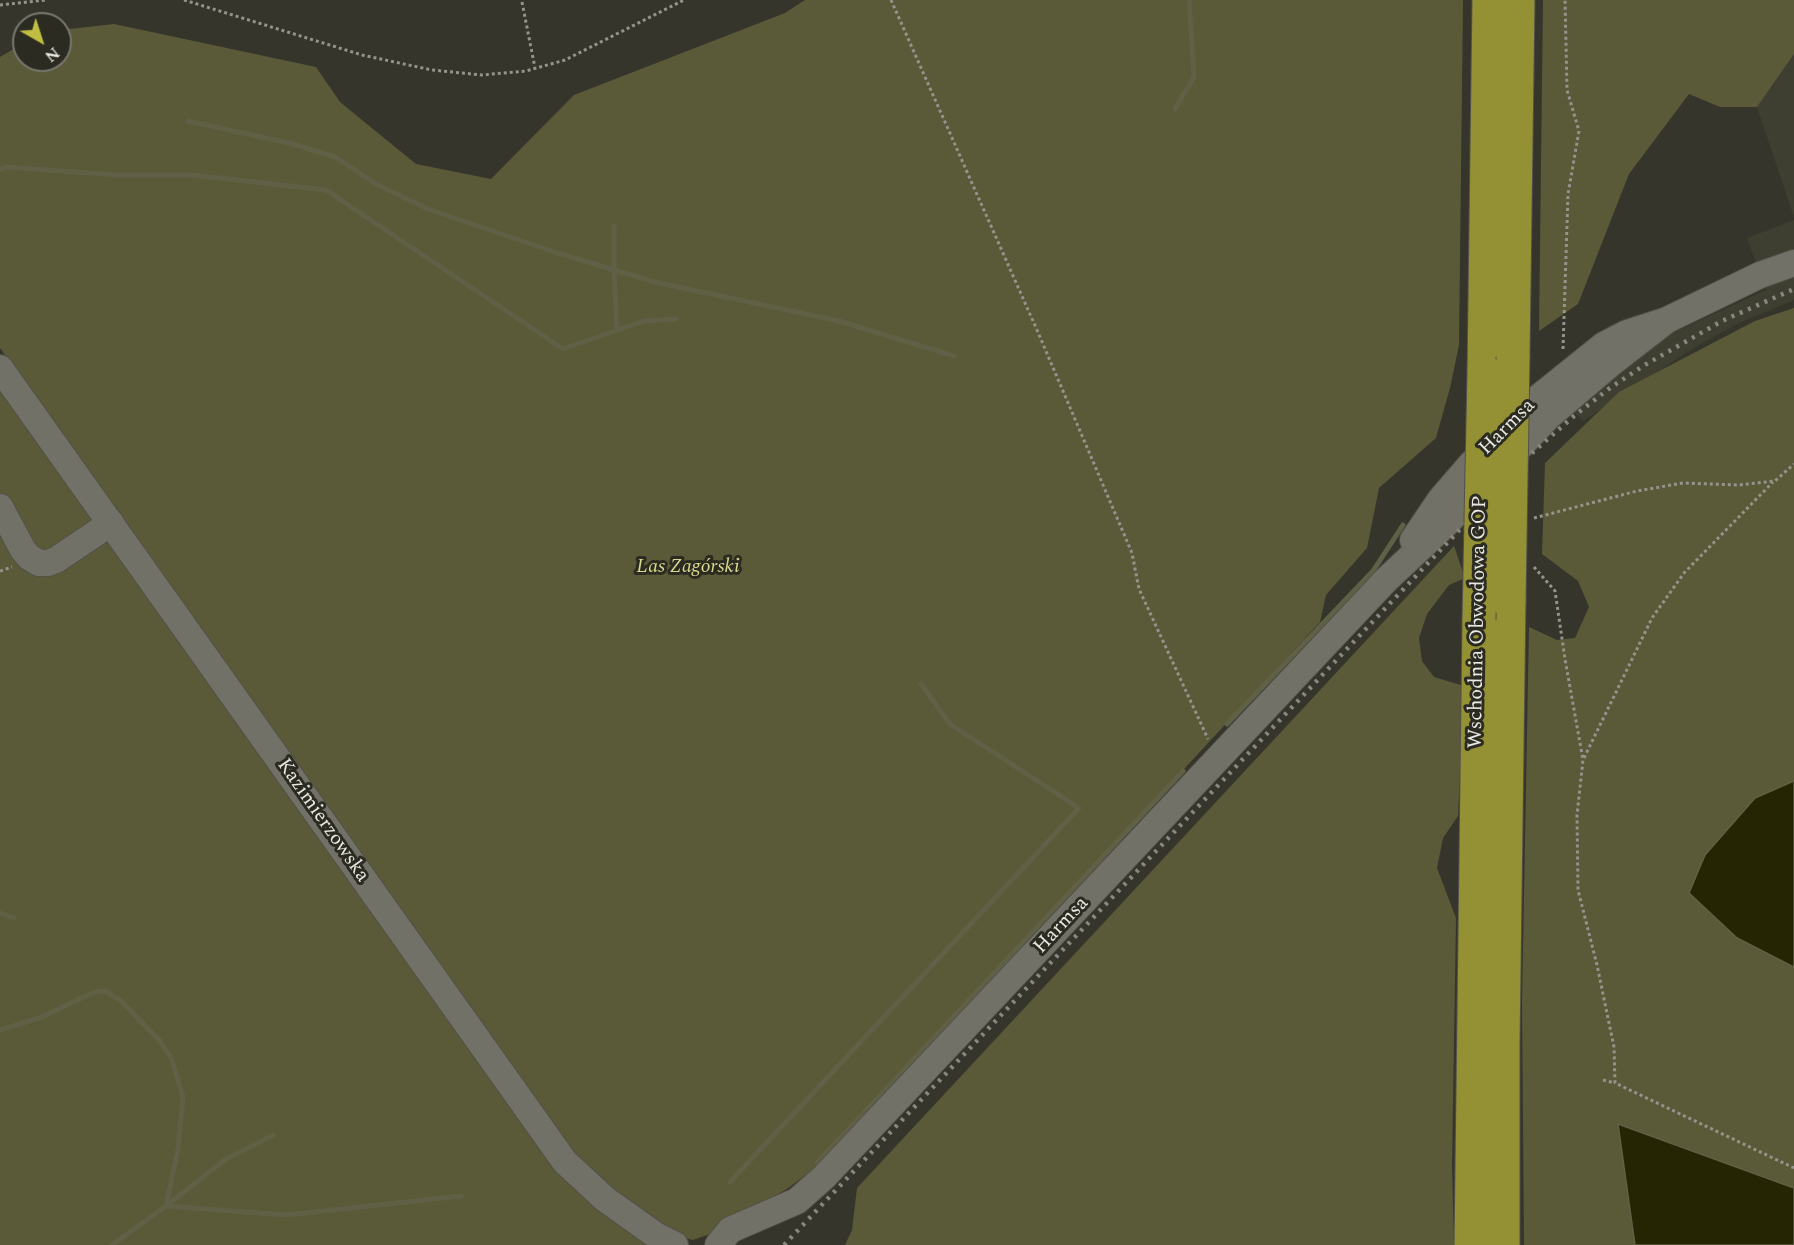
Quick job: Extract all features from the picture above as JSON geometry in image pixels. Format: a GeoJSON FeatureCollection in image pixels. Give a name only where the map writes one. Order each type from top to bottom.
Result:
{"type":"FeatureCollection","features":[{"type":"Feature","properties":{"kind":"highway","name":"Wschodnia Obwodowa GOP"},"geometry":{"type":"LineString","coordinates":[[1489,0],[1498,364],[1509,602],[1503,1043],[1503,1245]]}},
{"type":"Feature","properties":{"kind":"highway","name":"Wschodnia Obwodowa GOP"},"geometry":{"type":"LineString","coordinates":[[1471,1245],[1479,620],[1498,364],[1518,0]]}},
{"type":"Feature","properties":{"kind":"street","name":"Harmsa"},"geometry":{"type":"LineString","coordinates":[[1386,580],[1440,500],[1472,463],[1528,406],[1604,345],[1627,333],[1667,321],[1760,275],[1794,263]]}},
{"type":"Feature","properties":{"kind":"street","name":"Harmsa"},"geometry":{"type":"LineString","coordinates":[[718,1245],[730,1230],[797,1201],[824,1178],[1386,580],[1448,522],[1549,416],[1592,379],[1667,321]]}},
{"type":"Feature","properties":{"kind":"street","name":"Kazimierzowska"},"geometry":{"type":"LineString","coordinates":[[0,368],[565,1162],[604,1199],[657,1236],[675,1245]]}},
{"type":"Feature","properties":{"kind":"street"},"geometry":{"type":"LineString","coordinates":[[0,507],[23,550],[39,563],[56,560],[111,523]]}},
{"type":"Feature","properties":{"kind":"path"},"geometry":{"type":"LineString","coordinates":[[0,5],[46,0]]}},
{"type":"Feature","properties":{"kind":"path"},"geometry":{"type":"LineString","coordinates":[[184,0],[316,42],[401,64],[482,75],[507,74],[535,69],[581,53],[684,0]]}},
{"type":"Feature","properties":{"kind":"path"},"geometry":{"type":"LineString","coordinates":[[891,0],[1037,330],[1132,553],[1139,589],[1218,760]]}},
{"type":"Feature","properties":{"kind":"path"},"geometry":{"type":"LineString","coordinates":[[1563,378],[1568,195],[1579,131],[1567,90],[1565,0]]}},
{"type":"Feature","properties":{"kind":"path"},"geometry":{"type":"LineString","coordinates":[[522,2],[535,69]]}},
{"type":"Feature","properties":{"kind":"path"},"geometry":{"type":"LineString","coordinates":[[1583,760],[1652,618],[1684,573],[1794,464]]}},
{"type":"Feature","properties":{"kind":"path"},"geometry":{"type":"LineString","coordinates":[[1536,528],[1537,518],[1637,491],[1683,483],[1739,485],[1775,481]]}},
{"type":"Feature","properties":{"kind":"path"},"geometry":{"type":"LineString","coordinates":[[1534,557],[1533,567],[1555,591],[1583,760],[1577,815],[1578,890],[1614,1047],[1615,1083]]}},
{"type":"Feature","properties":{"kind":"path"},"geometry":{"type":"LineString","coordinates":[[1603,1080],[1615,1083],[1794,1168]]}},
{"type":"Feature","properties":{"kind":"shaded area"},"geometry":{"type":"Polygon","coordinates":[[[1794,54],[1794,217],[1757,107],[1794,54]]]}},
{"type":"Feature","properties":{"kind":"shaded area"},"geometry":{"type":"Polygon","coordinates":[[[1794,220],[1794,300],[1737,324],[1692,349],[1583,421],[1570,408],[1666,336],[1766,290],[1747,238],[1794,220]]]}},
{"type":"Feature","properties":{"kind":"shaded area"},"geometry":{"type":"Polygon","coordinates":[[[1794,781],[1794,967],[1737,938],[1689,893],[1705,855],[1755,798],[1794,781]]]}},
{"type":"Feature","properties":{"kind":"shaded area"},"geometry":{"type":"Polygon","coordinates":[[[1618,1124],[1794,1188],[1794,1245],[1635,1245],[1618,1124]]]}},
{"type":"Feature","properties":{"kind":"green space","name":"Las Zagórski"},"geometry":{"type":"Polygon","coordinates":[[[805,0],[1463,0],[1459,345],[1436,438],[1379,488],[1367,548],[1326,595],[1320,622],[815,1168],[787,1189],[753,1208],[728,1217],[710,1234],[693,1240],[675,1235],[627,1205],[572,1153],[0,348],[0,57],[12,50],[12,72],[72,72],[72,29],[114,24],[316,67],[340,102],[416,164],[491,179],[574,95],[785,13],[805,0]]]}},
{"type":"Feature","properties":{"kind":"green space"},"geometry":{"type":"Polygon","coordinates":[[[1543,0],[1794,0],[1794,54],[1757,107],[1720,107],[1689,94],[1629,174],[1578,304],[1539,331],[1543,0]]]}},
{"type":"Feature","properties":{"kind":"green space"},"geometry":{"type":"Polygon","coordinates":[[[1794,308],[1794,781],[1755,799],[1705,855],[1738,938],[1794,967],[1794,1188],[1619,1125],[1635,1245],[1524,1245],[1522,1003],[1529,627],[1557,640],[1575,638],[1589,607],[1578,581],[1542,554],[1545,463],[1619,392],[1755,321],[1794,308]]]}},
{"type":"Feature","properties":{"kind":"green space"},"geometry":{"type":"Polygon","coordinates":[[[0,386],[495,1083],[657,1245],[0,1245],[0,386]]]}},
{"type":"Feature","properties":{"kind":"green space"},"geometry":{"type":"Polygon","coordinates":[[[1454,546],[1465,578],[1449,585],[1427,614],[1419,638],[1422,661],[1434,677],[1464,686],[1458,816],[1443,838],[1437,868],[1456,918],[1452,1165],[1454,1245],[845,1245],[852,1230],[857,1188],[1454,546]]]}},
{"type":"Feature","properties":{"kind":"waterway"},"geometry":{"type":"LineString","coordinates":[[1175,109],[1194,77],[1189,0]]}},
{"type":"Feature","properties":{"kind":"waterway"},"geometry":{"type":"LineString","coordinates":[[188,121],[293,144],[335,157],[376,184],[428,209],[554,252],[655,282],[839,321],[954,356]]}},
{"type":"Feature","properties":{"kind":"waterway"},"geometry":{"type":"LineString","coordinates":[[0,169],[7,167],[116,175],[193,175],[326,190],[563,349],[644,321],[676,319]]}},
{"type":"Feature","properties":{"kind":"waterway"},"geometry":{"type":"LineString","coordinates":[[614,226],[617,330]]}},
{"type":"Feature","properties":{"kind":"waterway"},"geometry":{"type":"LineString","coordinates":[[1227,724],[1373,571],[1403,525]]}},
{"type":"Feature","properties":{"kind":"waterway"},"geometry":{"type":"LineString","coordinates":[[730,1182],[1079,808],[950,724],[921,684]]}},
{"type":"Feature","properties":{"kind":"waterway"},"geometry":{"type":"LineString","coordinates":[[817,1163],[1183,771]]}},
{"type":"Feature","properties":{"kind":"waterway"},"geometry":{"type":"LineString","coordinates":[[0,913],[14,918]]}},
{"type":"Feature","properties":{"kind":"waterway"},"geometry":{"type":"LineString","coordinates":[[0,1030],[42,1017],[94,992],[105,991],[120,1000],[160,1041],[172,1060],[183,1097],[178,1149],[166,1206]]}},
{"type":"Feature","properties":{"kind":"waterway"},"geometry":{"type":"LineString","coordinates":[[112,1245],[226,1159],[273,1135]]}},
{"type":"Feature","properties":{"kind":"waterway"},"geometry":{"type":"LineString","coordinates":[[166,1206],[286,1215],[461,1196]]}},
{"type":"Feature","properties":{"kind":"railway"},"geometry":{"type":"LineString","coordinates":[[784,1245],[1532,453],[1574,416],[1643,366],[1722,321],[1794,289]]}}]}
